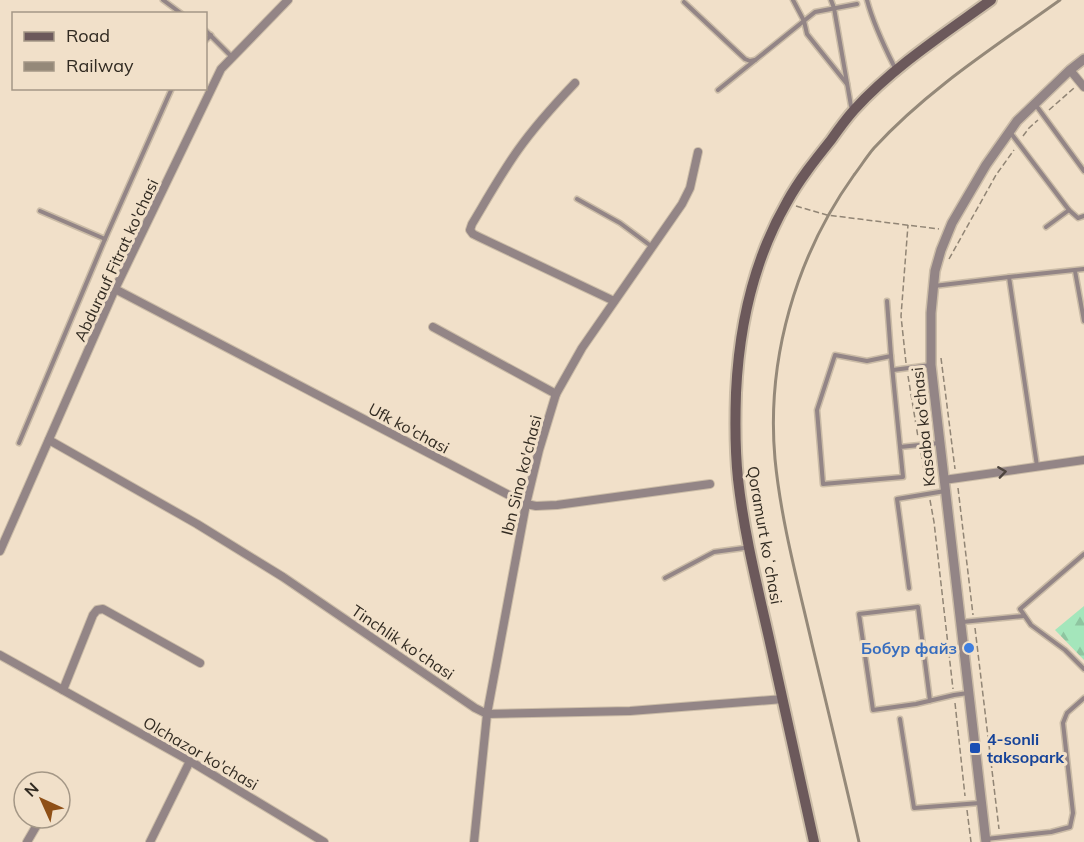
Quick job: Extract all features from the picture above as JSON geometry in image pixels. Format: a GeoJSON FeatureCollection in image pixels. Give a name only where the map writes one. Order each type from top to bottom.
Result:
{"type":"FeatureCollection","features":[{"type":"Feature","properties":{"kind":"main road","name":"Qoramurt koʻchasi"},"geometry":{"type":"LineString","coordinates":[[813,842],[744,548],[733,479],[731,427],[734,358],[743,302],[766,233],[782,201],[808,162],[851,106],[920,43],[981,0]]}},
{"type":"Feature","properties":{"kind":"main road","name":"Qoramurt koʻchasi"},"geometry":{"type":"LineString","coordinates":[[780,699],[748,545],[738,478],[735,430],[738,360],[747,304],[770,236],[786,204],[813,163],[854,111],[870,94],[924,48],[991,0]]}},
{"type":"Feature","properties":{"kind":"street","name":"Abdurauf Fitrat ko'chasi"},"geometry":{"type":"LineString","coordinates":[[0,551],[116,289],[221,69],[288,0]]}},
{"type":"Feature","properties":{"kind":"street","name":"Kasaba ko'chasi"},"geometry":{"type":"LineString","coordinates":[[986,841],[931,365],[933,286],[937,261],[949,231],[986,165],[1017,121],[1070,69],[1084,59]]}},
{"type":"Feature","properties":{"kind":"street"},"geometry":{"type":"LineString","coordinates":[[1070,69],[1082,85]]}},
{"type":"Feature","properties":{"kind":"street"},"geometry":{"type":"LineString","coordinates":[[575,83],[542,119],[519,149],[470,230],[479,237],[614,301]]}},
{"type":"Feature","properties":{"kind":"street","name":"Ibn Sino ko'chasi"},"geometry":{"type":"LineString","coordinates":[[474,842],[487,714],[526,504],[538,450],[556,394],[582,348],[682,204],[690,188],[698,152]]}},
{"type":"Feature","properties":{"kind":"street","name":"Ufk ko'chasi"},"geometry":{"type":"LineString","coordinates":[[116,289],[526,504],[557,505],[710,484]]}},
{"type":"Feature","properties":{"kind":"street"},"geometry":{"type":"LineString","coordinates":[[434,327],[556,394]]}},
{"type":"Feature","properties":{"kind":"street","name":"Tinchlik ko'chasi"},"geometry":{"type":"LineString","coordinates":[[49,440],[197,524],[283,577],[487,714]]}},
{"type":"Feature","properties":{"kind":"street"},"geometry":{"type":"LineString","coordinates":[[944,480],[1084,460]]}},
{"type":"Feature","properties":{"kind":"street"},"geometry":{"type":"LineString","coordinates":[[63,690],[97,610],[103,609],[200,663]]}},
{"type":"Feature","properties":{"kind":"street","name":"Olchazor ko'chasi"},"geometry":{"type":"LineString","coordinates":[[0,655],[190,761],[324,842]]}},
{"type":"Feature","properties":{"kind":"street"},"geometry":{"type":"LineString","coordinates":[[487,714],[630,711],[780,699]]}},
{"type":"Feature","properties":{"kind":"street"},"geometry":{"type":"LineString","coordinates":[[150,842],[190,761]]}},
{"type":"Feature","properties":{"kind":"lane"},"geometry":{"type":"LineString","coordinates":[[163,0],[179,12]]}},
{"type":"Feature","properties":{"kind":"lane"},"geometry":{"type":"LineString","coordinates":[[793,0],[804,21],[807,34],[847,84]]}},
{"type":"Feature","properties":{"kind":"lane"},"geometry":{"type":"LineString","coordinates":[[831,0],[851,106]]}},
{"type":"Feature","properties":{"kind":"lane"},"geometry":{"type":"LineString","coordinates":[[867,0],[880,37],[894,66]]}},
{"type":"Feature","properties":{"kind":"lane"},"geometry":{"type":"LineString","coordinates":[[684,2],[745,59],[756,60]]}},
{"type":"Feature","properties":{"kind":"lane"},"geometry":{"type":"LineString","coordinates":[[718,90],[815,12],[857,4]]}},
{"type":"Feature","properties":{"kind":"lane"},"geometry":{"type":"LineString","coordinates":[[793,30],[807,34]]}},
{"type":"Feature","properties":{"kind":"lane"},"geometry":{"type":"LineString","coordinates":[[207,32],[232,57]]}},
{"type":"Feature","properties":{"kind":"lane"},"geometry":{"type":"LineString","coordinates":[[207,39],[211,35]]}},
{"type":"Feature","properties":{"kind":"lane"},"geometry":{"type":"LineString","coordinates":[[19,443],[171,90]]}},
{"type":"Feature","properties":{"kind":"lane"},"geometry":{"type":"LineString","coordinates":[[1035,103],[1084,171]]}},
{"type":"Feature","properties":{"kind":"lane"},"geometry":{"type":"LineString","coordinates":[[1009,131],[1069,210],[1078,218],[1084,216]]}},
{"type":"Feature","properties":{"kind":"lane"},"geometry":{"type":"LineString","coordinates":[[577,199],[620,223],[652,247]]}},
{"type":"Feature","properties":{"kind":"lane"},"geometry":{"type":"LineString","coordinates":[[1046,227],[1069,210]]}},
{"type":"Feature","properties":{"kind":"lane"},"geometry":{"type":"LineString","coordinates":[[40,211],[105,239]]}},
{"type":"Feature","properties":{"kind":"lane"},"geometry":{"type":"LineString","coordinates":[[933,286],[1084,269]]}},
{"type":"Feature","properties":{"kind":"lane"},"geometry":{"type":"LineString","coordinates":[[1075,271],[1084,321]]}},
{"type":"Feature","properties":{"kind":"lane"},"geometry":{"type":"LineString","coordinates":[[1009,277],[1038,467]]}},
{"type":"Feature","properties":{"kind":"lane"},"geometry":{"type":"LineString","coordinates":[[886,301],[903,477],[823,484],[817,410],[834,355],[867,362],[891,356]]}},
{"type":"Feature","properties":{"kind":"lane"},"geometry":{"type":"LineString","coordinates":[[893,370],[931,365]]}},
{"type":"Feature","properties":{"kind":"lane"},"geometry":{"type":"LineString","coordinates":[[900,447],[940,443]]}},
{"type":"Feature","properties":{"kind":"lane"},"geometry":{"type":"LineString","coordinates":[[909,588],[897,499],[945,491]]}},
{"type":"Feature","properties":{"kind":"lane"},"geometry":{"type":"LineString","coordinates":[[665,578],[714,552],[744,548]]}},
{"type":"Feature","properties":{"kind":"lane"},"geometry":{"type":"LineString","coordinates":[[1084,554],[1020,609],[1030,626],[1065,650],[1084,669]]}},
{"type":"Feature","properties":{"kind":"lane"},"geometry":{"type":"LineString","coordinates":[[930,701],[918,607],[859,614],[873,710],[916,704],[930,701],[954,694],[969,693]]}},
{"type":"Feature","properties":{"kind":"lane"},"geometry":{"type":"LineString","coordinates":[[960,622],[1024,616]]}},
{"type":"Feature","properties":{"kind":"lane"},"geometry":{"type":"LineString","coordinates":[[986,841],[1000,837],[1051,832],[1070,827],[1073,813],[1063,723],[1067,713],[1084,698]]}},
{"type":"Feature","properties":{"kind":"lane"},"geometry":{"type":"LineString","coordinates":[[900,718],[914,808],[981,803]]}},
{"type":"Feature","properties":{"kind":"path"},"geometry":{"type":"LineString","coordinates":[[946,264],[996,175],[1029,128],[1082,85]]}},
{"type":"Feature","properties":{"kind":"path"},"geometry":{"type":"LineString","coordinates":[[786,204],[827,215],[949,231]]}},
{"type":"Feature","properties":{"kind":"path"},"geometry":{"type":"LineString","coordinates":[[908,225],[901,316],[907,368],[934,522],[971,842]]}},
{"type":"Feature","properties":{"kind":"path"},"geometry":{"type":"LineString","coordinates":[[940,349],[1000,837]]}},
{"type":"Feature","properties":{"kind":"green space"},"geometry":{"type":"Polygon","coordinates":[[[1084,606],[1084,660],[1055,630],[1084,606]]]}},
{"type":"Feature","properties":{"kind":"railway"},"geometry":{"type":"LineString","coordinates":[[859,842],[796,575],[778,482],[773,421],[775,384],[789,310],[816,239],[834,206],[874,148],[940,87],[1060,0]]}},
{"type":"Feature","properties":{"kind":"place","name":"Бобур файз"},"geometry":{"type":"Point","coordinates":[969,648]}},
{"type":"Feature","properties":{"kind":"place","name":"4-sonli taksopark"},"geometry":{"type":"Point","coordinates":[975,748]}}]}
